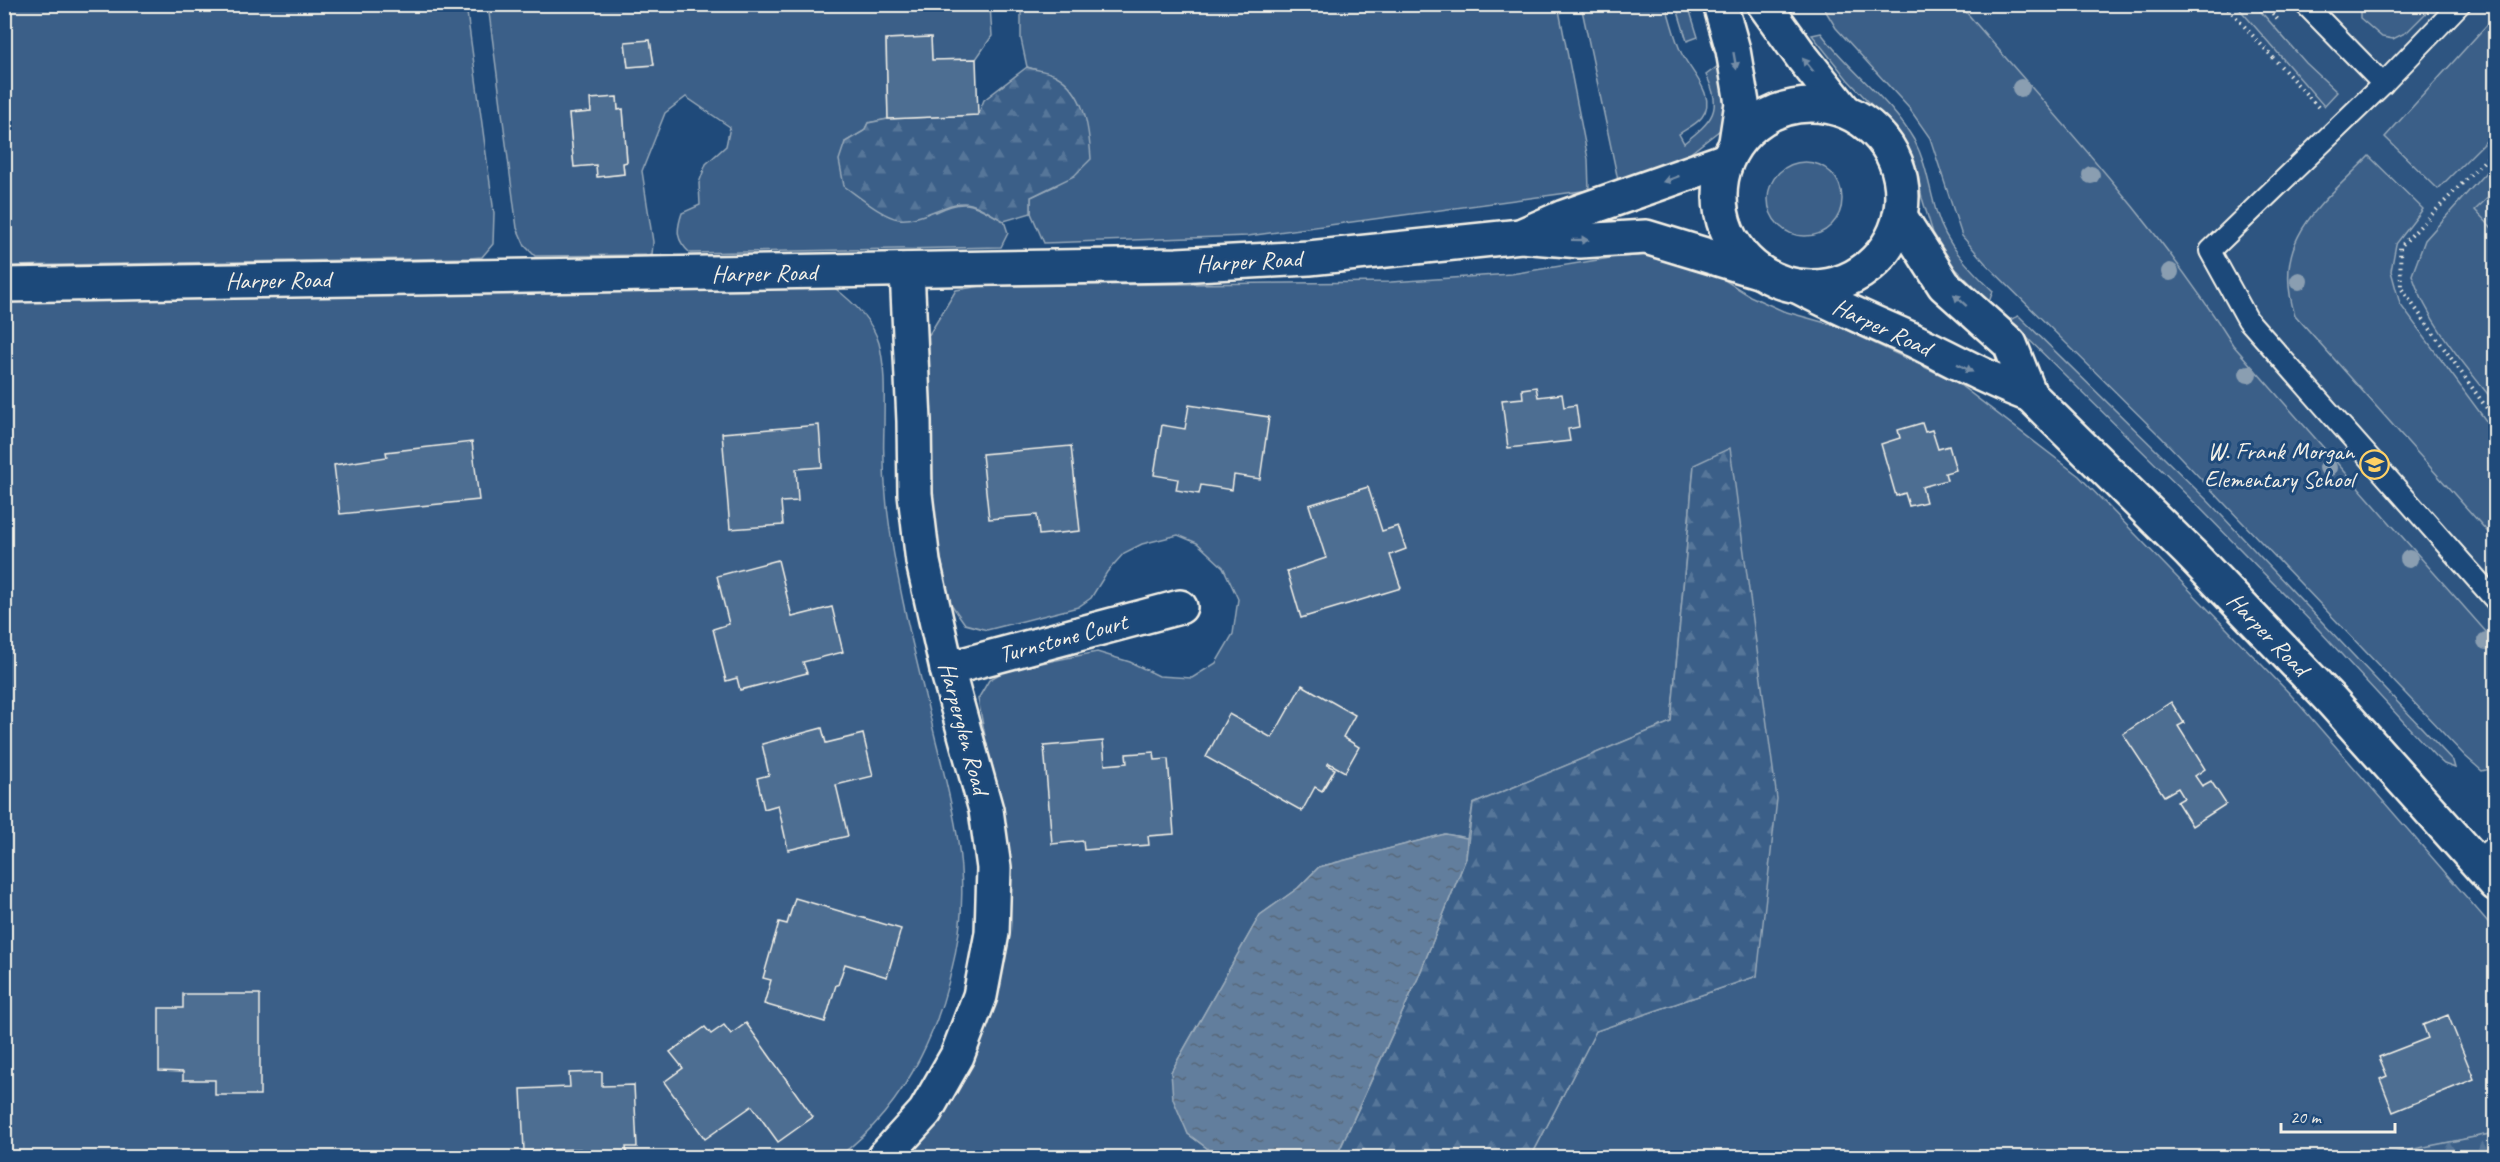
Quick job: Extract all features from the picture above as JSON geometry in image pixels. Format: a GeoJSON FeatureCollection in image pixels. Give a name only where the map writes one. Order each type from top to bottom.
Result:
{"type":"FeatureCollection","features":[{"type":"Feature","properties":{"kind":"main road"},"geometry":{"type":"LineString","coordinates":[[1720,4],[1733,50],[1742,103],[1731,151],[1720,184],[1720,209],[1727,233],[1739,254],[1758,271],[1778,282],[1800,287],[1826,287],[1852,279],[1874,263],[1891,242],[1900,216],[1903,191],[1898,165],[1886,142],[1868,124],[1845,111],[1825,106],[1796,105],[1773,112],[1753,125],[1731,151]]}},
{"type":"Feature","properties":{"kind":"main road"},"geometry":{"type":"LineString","coordinates":[[1764,4],[1845,111]]}},
{"type":"Feature","properties":{"kind":"main road","name":"Harper Road"},"geometry":{"type":"LineString","coordinates":[[1521,236],[1731,151]]}},
{"type":"Feature","properties":{"kind":"main road","name":"Harper Road"},"geometry":{"type":"LineString","coordinates":[[1900,216],[1944,285],[2010,344],[2030,395],[2215,579],[2489,863]]}},
{"type":"Feature","properties":{"kind":"main road","name":"Harper Road"},"geometry":{"type":"LineString","coordinates":[[4,285],[1177,265],[1309,258],[1521,236],[1580,241],[1646,237],[1758,271]]}},
{"type":"Feature","properties":{"kind":"main road","name":"Harperglen Road"},"geometry":{"type":"LineString","coordinates":[[883,1158],[925,1112],[957,1056],[980,996],[992,933],[993,868],[986,810],[947,669],[923,562],[915,494],[915,421],[907,270]]}},
{"type":"Feature","properties":{"kind":"main road","name":"Harper Road"},"geometry":{"type":"LineString","coordinates":[[1800,287],[1844,311],[1913,341],[1990,381],[2030,395]]}},
{"type":"Feature","properties":{"kind":"main road","name":"Turnstone Court"},"geometry":{"type":"LineString","coordinates":[[947,669],[1180,607]]}},
{"type":"Feature","properties":{"kind":"lane"},"geometry":{"type":"LineString","coordinates":[[2305,4],[2383,84]]}},
{"type":"Feature","properties":{"kind":"lane"},"geometry":{"type":"LineString","coordinates":[[2460,4],[2340,128],[2210,251],[2248,320],[2496,601]]}},
{"type":"Feature","properties":{"kind":"path"},"geometry":{"type":"LineString","coordinates":[[2224,4],[2295,84],[2340,128]]}},
{"type":"Feature","properties":{"kind":"path"},"geometry":{"type":"LineString","coordinates":[[2496,149],[2400,247],[2401,288],[2496,421]]}},
{"type":"Feature","properties":{"kind":"shaded area","name":"W. Frank Morgan Elementary School"},"geometry":{"type":"Polygon","coordinates":[[[1900,5],[2495,5],[2495,720],[1900,5]]]}},
{"type":"Feature","properties":{"kind":"green space"},"geometry":{"type":"Polygon","coordinates":[[[4,5],[466,5],[494,213],[493,244],[482,257],[469,258],[5,266],[4,5]]]}},
{"type":"Feature","properties":{"kind":"green space"},"geometry":{"type":"Polygon","coordinates":[[[488,5],[990,5],[992,36],[976,59],[932,60],[931,37],[886,39],[888,119],[868,123],[864,131],[845,142],[936,212],[964,204],[978,207],[1004,221],[1008,233],[1001,247],[690,253],[678,235],[682,213],[700,205],[699,183],[706,164],[726,146],[730,127],[686,97],[665,113],[642,171],[653,242],[652,255],[535,256],[525,246],[517,228],[488,5]],[[650,40],[625,43],[628,67],[654,65],[650,40]],[[617,97],[591,100],[591,112],[569,114],[574,167],[596,165],[598,177],[624,174],[623,163],[627,162],[623,110],[618,110],[617,97]]]}},
{"type":"Feature","properties":{"kind":"green space"},"geometry":{"type":"Polygon","coordinates":[[[1021,5],[1558,5],[1588,159],[1589,190],[1248,236],[1044,243],[1031,213],[1031,197],[1057,185],[1048,73],[1027,67],[1021,39],[1021,5]]]}},
{"type":"Feature","properties":{"kind":"green space"},"geometry":{"type":"Polygon","coordinates":[[[1581,5],[1666,5],[1680,50],[1700,82],[1707,100],[1702,117],[1679,134],[1684,143],[1708,121],[1714,106],[1714,97],[1706,75],[1718,66],[1723,74],[1727,119],[1720,130],[1684,158],[1619,185],[1581,5]]]}},
{"type":"Feature","properties":{"kind":"green space"},"geometry":{"type":"Polygon","coordinates":[[[1676,5],[1688,5],[1698,37],[1687,41],[1676,5]]]}},
{"type":"Feature","properties":{"kind":"green space"},"geometry":{"type":"Polygon","coordinates":[[[1822,5],[1960,5],[2138,212],[2171,255],[2233,345],[2495,642],[2495,768],[2482,771],[2465,756],[2162,438],[1986,264],[1962,236],[1930,138],[1909,108],[1836,28],[1822,5]]]}},
{"type":"Feature","properties":{"kind":"green space"},"geometry":{"type":"Polygon","coordinates":[[[2236,5],[2255,5],[2306,63],[2337,92],[2324,106],[2236,5]]]}},
{"type":"Feature","properties":{"kind":"green space"},"geometry":{"type":"Polygon","coordinates":[[[2365,5],[2434,5],[2407,32],[2393,39],[2382,37],[2360,18],[2360,10],[2365,5]]]}},
{"type":"Feature","properties":{"kind":"green space"},"geometry":{"type":"Polygon","coordinates":[[[2495,16],[2495,132],[2438,189],[2385,137],[2495,16]]]}},
{"type":"Feature","properties":{"kind":"green space"},"geometry":{"type":"Polygon","coordinates":[[[1821,33],[1893,111],[1914,140],[1925,167],[1934,205],[1946,236],[1960,256],[1993,291],[1989,302],[1955,268],[1933,233],[1922,198],[1915,162],[1902,137],[1848,80],[1812,35],[1821,33]]]}},
{"type":"Feature","properties":{"kind":"green space"},"geometry":{"type":"Polygon","coordinates":[[[1027,67],[1055,75],[1073,91],[1084,111],[1091,159],[1074,176],[1031,197],[1031,213],[1004,221],[975,205],[963,203],[917,217],[899,219],[878,210],[844,186],[839,160],[845,142],[864,131],[868,123],[888,119],[978,115],[984,100],[1027,67]]]}},
{"type":"Feature","properties":{"kind":"green space"},"geometry":{"type":"Polygon","coordinates":[[[2369,156],[2423,209],[2396,244],[2391,271],[2400,304],[2495,433],[2495,540],[2295,315],[2289,288],[2289,265],[2295,244],[2305,225],[2318,208],[2369,156]]]}},
{"type":"Feature","properties":{"kind":"green space"},"geometry":{"type":"Polygon","coordinates":[[[1805,162],[1819,165],[1831,173],[1839,185],[1842,199],[1839,213],[1831,225],[1819,233],[1805,236],[1791,233],[1779,225],[1771,213],[1768,199],[1771,185],[1779,173],[1791,165],[1805,162]]]}},
{"type":"Feature","properties":{"kind":"green space"},"geometry":{"type":"Polygon","coordinates":[[[2495,162],[2495,403],[2437,326],[2427,310],[2412,275],[2425,240],[2495,162]]]}},
{"type":"Feature","properties":{"kind":"green space"},"geometry":{"type":"Polygon","coordinates":[[[2495,191],[2495,231],[2475,210],[2495,191]]]}},
{"type":"Feature","properties":{"kind":"green space"},"geometry":{"type":"Polygon","coordinates":[[[1661,254],[1704,267],[1750,296],[1783,311],[1840,327],[1956,382],[2079,476],[2291,695],[2495,930],[2495,1133],[2374,1158],[1531,1157],[1596,1031],[1757,976],[1694,465],[1671,722],[1473,804],[1467,838],[1445,834],[1319,867],[1298,888],[1260,915],[1171,1072],[1188,1134],[1219,1157],[905,1158],[964,1077],[1006,848],[978,699],[989,680],[1006,670],[1097,652],[1130,662],[1159,676],[1192,678],[1216,663],[1233,634],[1238,599],[1223,567],[1197,543],[1178,535],[1142,544],[1124,553],[1107,572],[1091,598],[1078,607],[987,630],[965,624],[949,601],[927,484],[927,338],[956,290],[981,286],[1391,282],[1511,274],[1610,258],[1661,254]]]}},
{"type":"Feature","properties":{"kind":"green space"},"geometry":{"type":"Polygon","coordinates":[[[832,286],[866,318],[879,343],[884,385],[884,477],[891,536],[908,623],[957,833],[962,882],[959,932],[953,964],[934,1027],[921,1057],[904,1085],[885,1112],[863,1136],[838,1157],[5,1157],[4,300],[832,286]]]}},
{"type":"Feature","properties":{"kind":"green space"},"geometry":{"type":"Polygon","coordinates":[[[2019,316],[2207,500],[2453,761],[2455,768],[2444,764],[2435,756],[2319,630],[2199,507],[2009,320],[2019,316]]]}},
{"type":"Feature","properties":{"kind":"green space"},"geometry":{"type":"Polygon","coordinates":[[[1730,448],[1777,799],[1757,976],[1596,1031],[1531,1157],[1336,1158],[1418,978],[1466,858],[1473,804],[1671,722],[1694,465],[1730,448]]]}},
{"type":"Feature","properties":{"kind":"green space"},"geometry":{"type":"Polygon","coordinates":[[[2495,1133],[2495,1157],[2374,1157],[2495,1133]]]}},
{"type":"Feature","properties":{"kind":"water"},"geometry":{"type":"Polygon","coordinates":[[[1445,834],[1467,838],[1466,858],[1418,978],[1336,1157],[1219,1157],[1188,1134],[1173,1099],[1171,1072],[1260,915],[1298,888],[1319,867],[1445,834]]]}},
{"type":"Feature","properties":{"kind":"building"},"geometry":{"type":"Polygon","coordinates":[[[931,37],[932,60],[976,59],[978,115],[888,119],[886,39],[931,37]]]}},
{"type":"Feature","properties":{"kind":"building"},"geometry":{"type":"Polygon","coordinates":[[[650,40],[654,65],[628,67],[625,42],[650,40]]]}},
{"type":"Feature","properties":{"kind":"building"},"geometry":{"type":"Polygon","coordinates":[[[617,97],[618,110],[623,109],[627,162],[623,163],[624,174],[597,177],[596,165],[574,167],[569,114],[591,112],[590,99],[617,97]]]}},
{"type":"Feature","properties":{"kind":"building"},"geometry":{"type":"Polygon","coordinates":[[[1536,387],[1538,397],[1562,394],[1564,407],[1576,405],[1579,427],[1568,429],[1570,441],[1508,448],[1502,400],[1523,398],[1522,389],[1536,387]]]}},
{"type":"Feature","properties":{"kind":"building"},"geometry":{"type":"Polygon","coordinates":[[[1189,405],[1269,417],[1260,479],[1234,475],[1232,490],[1201,485],[1199,494],[1176,490],[1178,479],[1154,475],[1162,425],[1185,429],[1189,405]]]}},
{"type":"Feature","properties":{"kind":"building"},"geometry":{"type":"Polygon","coordinates":[[[1922,423],[1925,432],[1932,430],[1938,449],[1949,446],[1956,470],[1945,473],[1947,480],[1922,487],[1926,502],[1909,506],[1905,493],[1896,496],[1881,444],[1900,438],[1898,430],[1922,423]]]}},
{"type":"Feature","properties":{"kind":"building"},"geometry":{"type":"Polygon","coordinates":[[[819,425],[822,467],[796,469],[798,501],[781,502],[783,525],[730,529],[722,433],[819,425]]]}},
{"type":"Feature","properties":{"kind":"building"},"geometry":{"type":"Polygon","coordinates":[[[472,442],[479,500],[340,514],[334,465],[387,457],[386,452],[472,442]]]}},
{"type":"Feature","properties":{"kind":"building"},"geometry":{"type":"Polygon","coordinates":[[[1071,446],[1080,531],[1039,535],[1037,515],[989,519],[982,454],[1071,446]]]}},
{"type":"Feature","properties":{"kind":"building"},"geometry":{"type":"Polygon","coordinates":[[[1368,487],[1382,531],[1398,526],[1406,549],[1390,555],[1401,588],[1301,618],[1287,571],[1326,558],[1309,505],[1368,487]]]}},
{"type":"Feature","properties":{"kind":"building"},"geometry":{"type":"Polygon","coordinates":[[[778,560],[792,617],[832,607],[843,652],[803,662],[807,673],[740,690],[737,678],[726,681],[713,629],[729,624],[717,576],[778,560]]]}},
{"type":"Feature","properties":{"kind":"building"},"geometry":{"type":"Polygon","coordinates":[[[1302,685],[1355,715],[1343,737],[1359,747],[1345,772],[1329,763],[1327,765],[1335,769],[1322,791],[1315,787],[1302,811],[1206,757],[1229,714],[1272,738],[1302,685]]]}},
{"type":"Feature","properties":{"kind":"building"},"geometry":{"type":"Polygon","coordinates":[[[2171,702],[2184,723],[2178,726],[2205,769],[2195,776],[2202,786],[2211,781],[2226,804],[2192,826],[2177,802],[2184,798],[2178,788],[2164,796],[2123,734],[2171,702]]]}},
{"type":"Feature","properties":{"kind":"building"},"geometry":{"type":"Polygon","coordinates":[[[822,728],[826,743],[863,734],[873,776],[836,785],[848,836],[788,850],[778,805],[764,809],[757,778],[769,775],[762,744],[822,728]]]}},
{"type":"Feature","properties":{"kind":"building"},"geometry":{"type":"Polygon","coordinates":[[[1103,741],[1105,765],[1127,763],[1126,754],[1154,752],[1155,760],[1168,759],[1174,834],[1148,836],[1149,845],[1084,850],[1083,841],[1052,844],[1044,746],[1103,741]]]}},
{"type":"Feature","properties":{"kind":"building"},"geometry":{"type":"Polygon","coordinates":[[[795,898],[901,929],[887,977],[845,964],[825,1022],[764,1004],[771,980],[763,978],[779,922],[787,924],[795,898]]]}},
{"type":"Feature","properties":{"kind":"building"},"geometry":{"type":"Polygon","coordinates":[[[183,994],[260,994],[260,1095],[215,1095],[215,1080],[183,1080],[183,1072],[159,1071],[159,1008],[183,1008],[183,994]]]}},
{"type":"Feature","properties":{"kind":"building"},"geometry":{"type":"Polygon","coordinates":[[[2448,1015],[2474,1079],[2393,1112],[2380,1079],[2387,1076],[2379,1057],[2428,1038],[2423,1025],[2448,1015]]]}},
{"type":"Feature","properties":{"kind":"building"},"geometry":{"type":"Polygon","coordinates":[[[746,1023],[813,1117],[778,1142],[752,1106],[705,1139],[664,1082],[683,1068],[670,1052],[705,1027],[711,1034],[724,1025],[731,1034],[746,1023]]]}},
{"type":"Feature","properties":{"kind":"building"},"geometry":{"type":"Polygon","coordinates":[[[602,1072],[602,1086],[634,1085],[637,1147],[626,1147],[627,1158],[580,1158],[580,1149],[524,1151],[521,1089],[570,1087],[569,1073],[602,1072]]]}},
{"type":"Feature","properties":{"kind":"place","name":"W. Frank Morgan Elementary School"},"geometry":{"type":"Point","coordinates":[2375,465]}}]}
